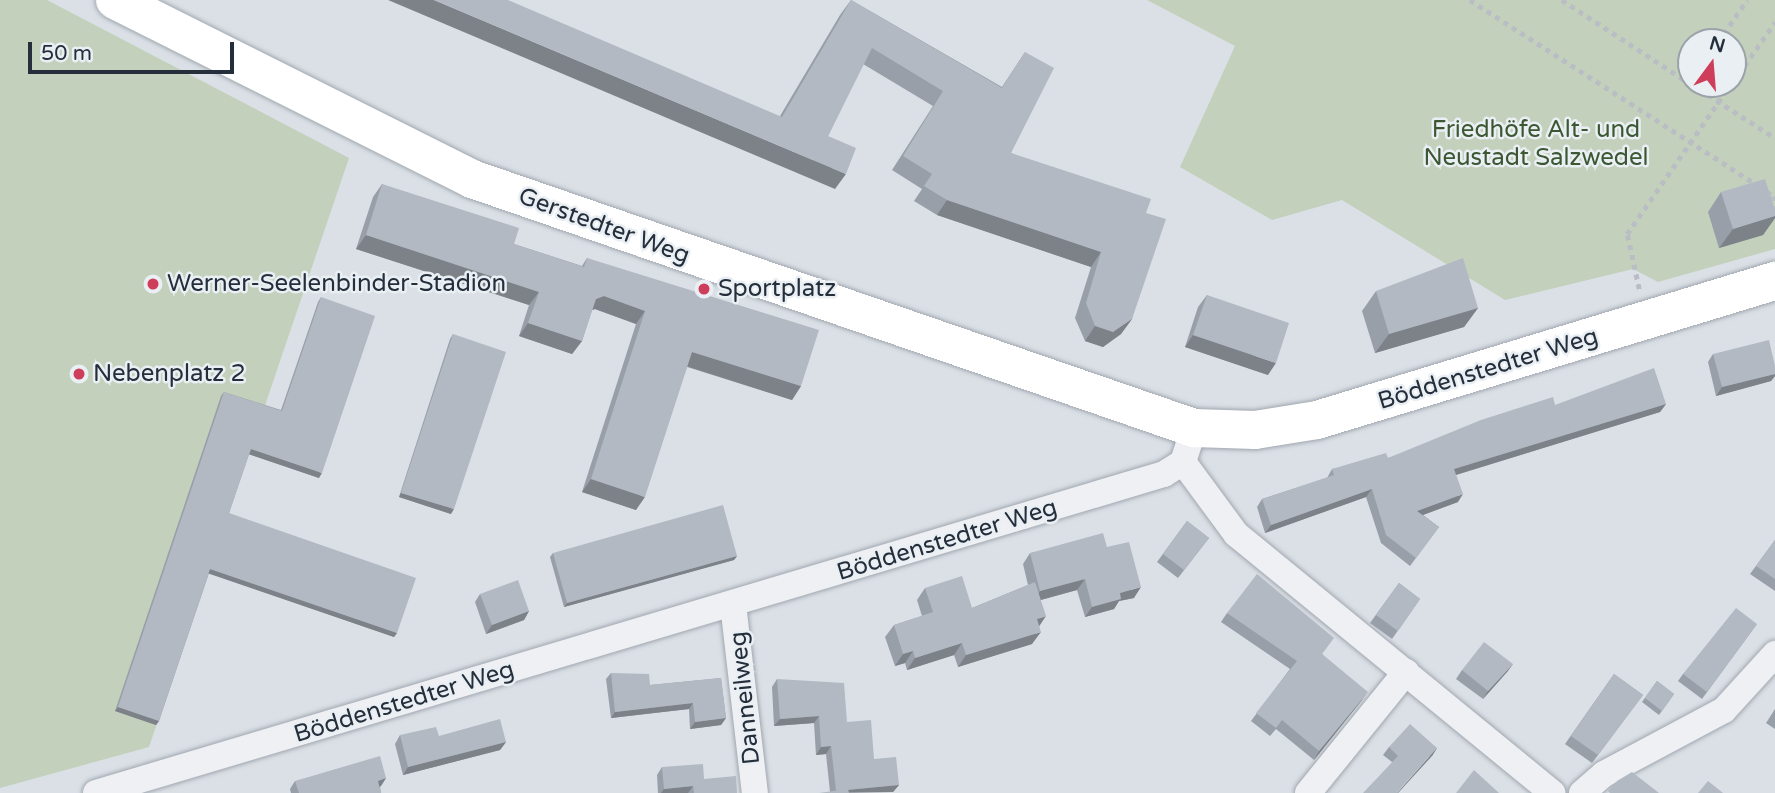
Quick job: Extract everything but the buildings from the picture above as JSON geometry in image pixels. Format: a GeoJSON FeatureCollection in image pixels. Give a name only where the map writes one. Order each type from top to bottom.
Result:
{"type":"FeatureCollection","features":[{"type":"Feature","properties":{"kind":"street","name":"Gerstedter Weg"},"geometry":{"type":"LineString","coordinates":[[115,0],[472,178],[1189,445]]}},
{"type":"Feature","properties":{"kind":"street","name":"Böddenstedter Weg"},"geometry":{"type":"LineString","coordinates":[[96,793],[1143,481],[1189,445],[1317,420],[1775,281]]}},
{"type":"Feature","properties":{"kind":"street"},"geometry":{"type":"LineString","coordinates":[[1189,445],[1236,534],[1552,793]]}},
{"type":"Feature","properties":{"kind":"street","name":"Danneilweg"},"geometry":{"type":"LineString","coordinates":[[733,604],[755,793]]}},
{"type":"Feature","properties":{"kind":"street"},"geometry":{"type":"LineString","coordinates":[[1582,793],[1604,775],[1724,710],[1775,654]]}},
{"type":"Feature","properties":{"kind":"street"},"geometry":{"type":"LineString","coordinates":[[1308,793],[1406,672]]}},
{"type":"Feature","properties":{"kind":"path"},"geometry":{"type":"LineString","coordinates":[[1470,0],[1774,196],[1775,215]]}},
{"type":"Feature","properties":{"kind":"path"},"geometry":{"type":"LineString","coordinates":[[1562,0],[1677,74]]}},
{"type":"Feature","properties":{"kind":"path"},"geometry":{"type":"LineString","coordinates":[[1728,28],[1747,0]]}},
{"type":"Feature","properties":{"kind":"path"},"geometry":{"type":"LineString","coordinates":[[1747,62],[1775,22]]}},
{"type":"Feature","properties":{"kind":"path"},"geometry":{"type":"LineString","coordinates":[[1711,98],[1775,138]]}},
{"type":"Feature","properties":{"kind":"path"},"geometry":{"type":"LineString","coordinates":[[1642,296],[1627,234],[1722,98]]}},
{"type":"Feature","properties":{"kind":"green space","name":"Werner-Seelenbinder-Stadion"},"geometry":{"type":"Polygon","coordinates":[[[0,0],[47,0],[349,158],[149,747],[0,788],[0,0]]]}},
{"type":"Feature","properties":{"kind":"green space","name":"Friedhöfe Alt- und Neustadt Salzwedel"},"geometry":{"type":"Polygon","coordinates":[[[1147,0],[1775,0],[1775,249],[1658,282],[1633,269],[1505,300],[1342,200],[1272,220],[1180,167],[1235,46],[1147,0]]]}},
{"type":"Feature","properties":{"kind":"place","name":"Werner-Seelenbinder-Stadion"},"geometry":{"type":"Point","coordinates":[153,284]}},
{"type":"Feature","properties":{"kind":"place","name":"Sportplatz"},"geometry":{"type":"Point","coordinates":[704,289]}},
{"type":"Feature","properties":{"kind":"place","name":"Nebenplatz 2"},"geometry":{"type":"Point","coordinates":[79,374]}}]}
